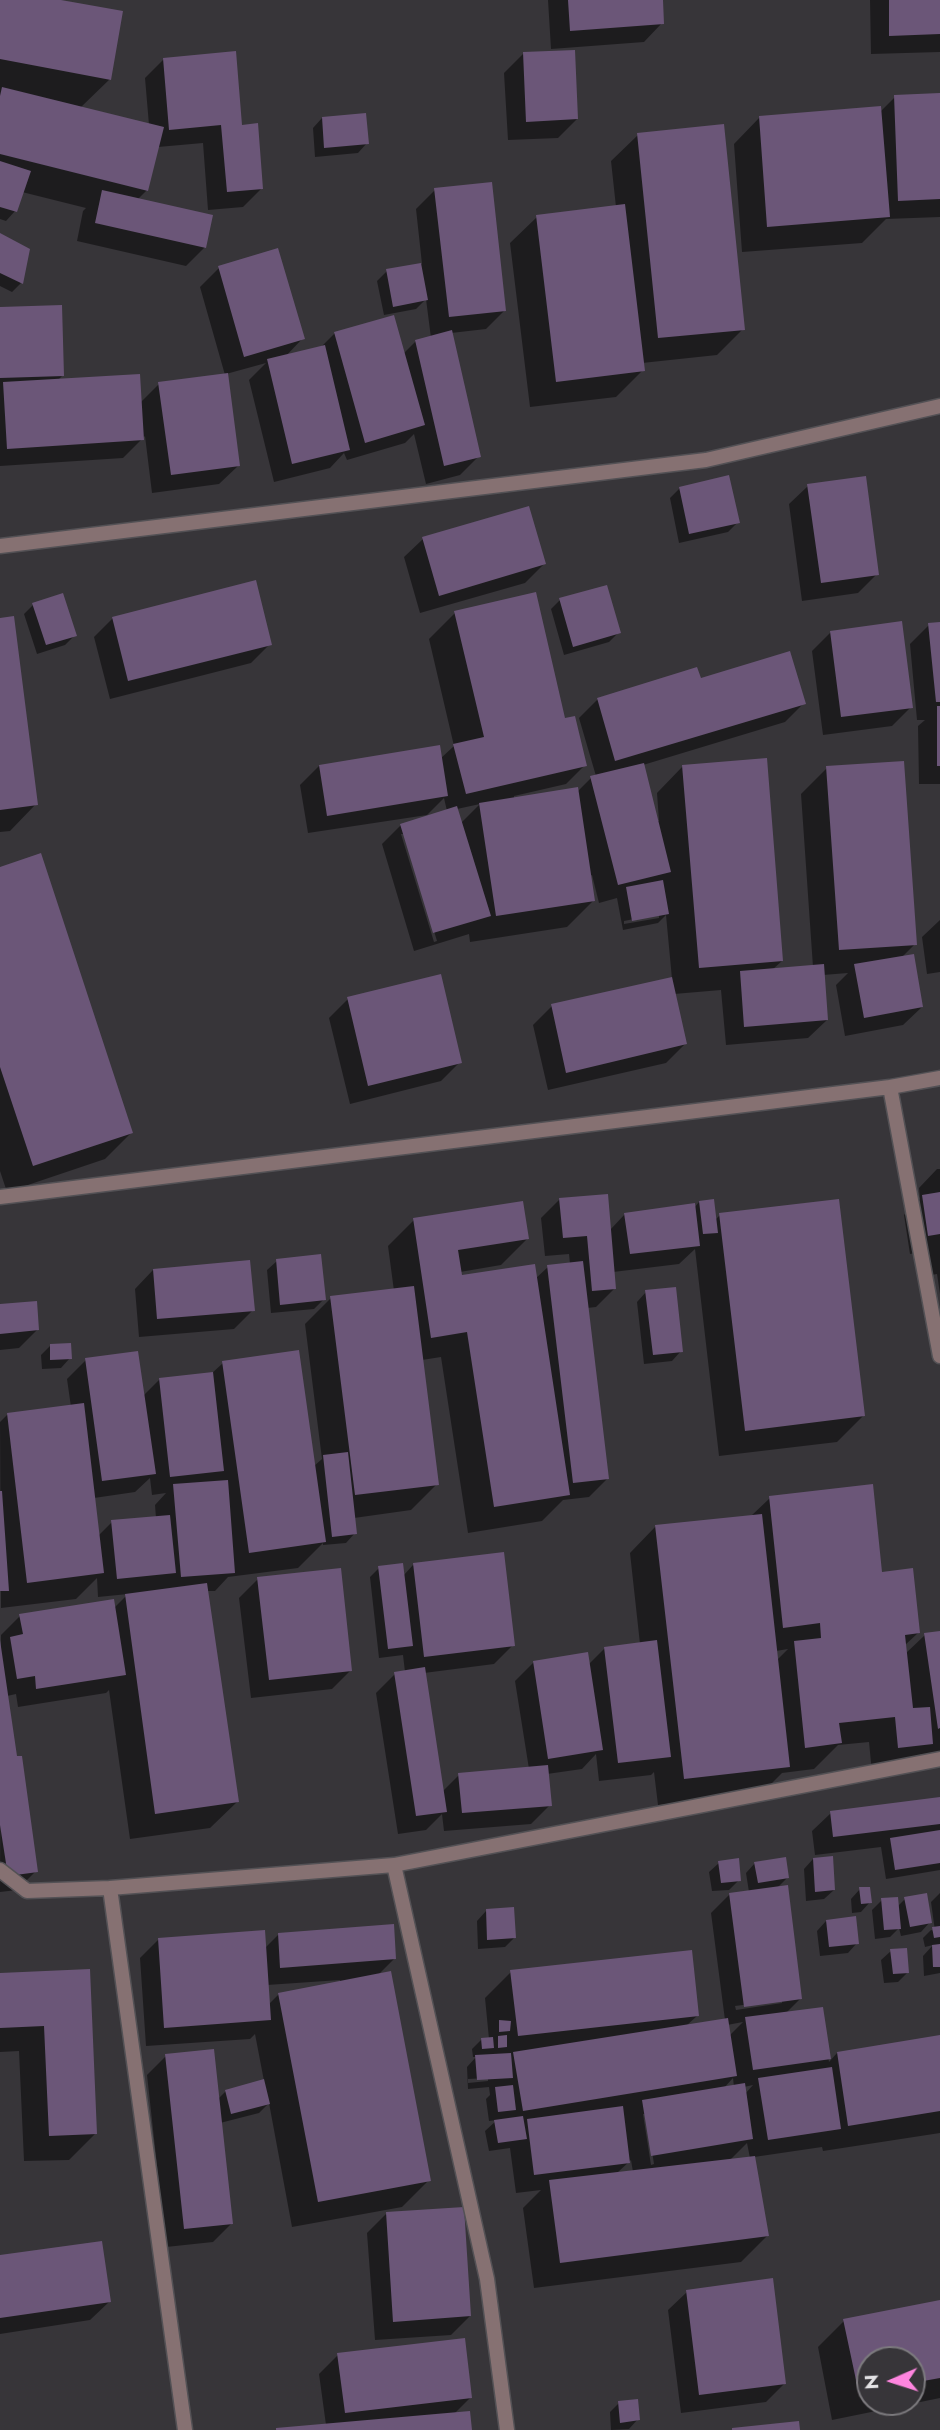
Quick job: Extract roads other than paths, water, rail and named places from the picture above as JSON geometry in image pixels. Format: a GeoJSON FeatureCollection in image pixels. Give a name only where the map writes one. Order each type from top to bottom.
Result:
{"type":"FeatureCollection","features":[{"type":"Feature","properties":{"kind":"street"},"geometry":{"type":"LineString","coordinates":[[0,546],[706,460],[940,406]]}},
{"type":"Feature","properties":{"kind":"street"},"geometry":{"type":"LineString","coordinates":[[0,1197],[890,1087],[940,1078]]}},
{"type":"Feature","properties":{"kind":"street"},"geometry":{"type":"LineString","coordinates":[[890,1087],[940,1356]]}},
{"type":"Feature","properties":{"kind":"street"},"geometry":{"type":"LineString","coordinates":[[0,1870],[27,1891],[110,1888],[394,1865],[940,1759]]}},
{"type":"Feature","properties":{"kind":"street"},"geometry":{"type":"LineString","coordinates":[[394,1865],[487,2278],[507,2430]]}},
{"type":"Feature","properties":{"kind":"street"},"geometry":{"type":"LineString","coordinates":[[110,1888],[185,2430]]}}]}
